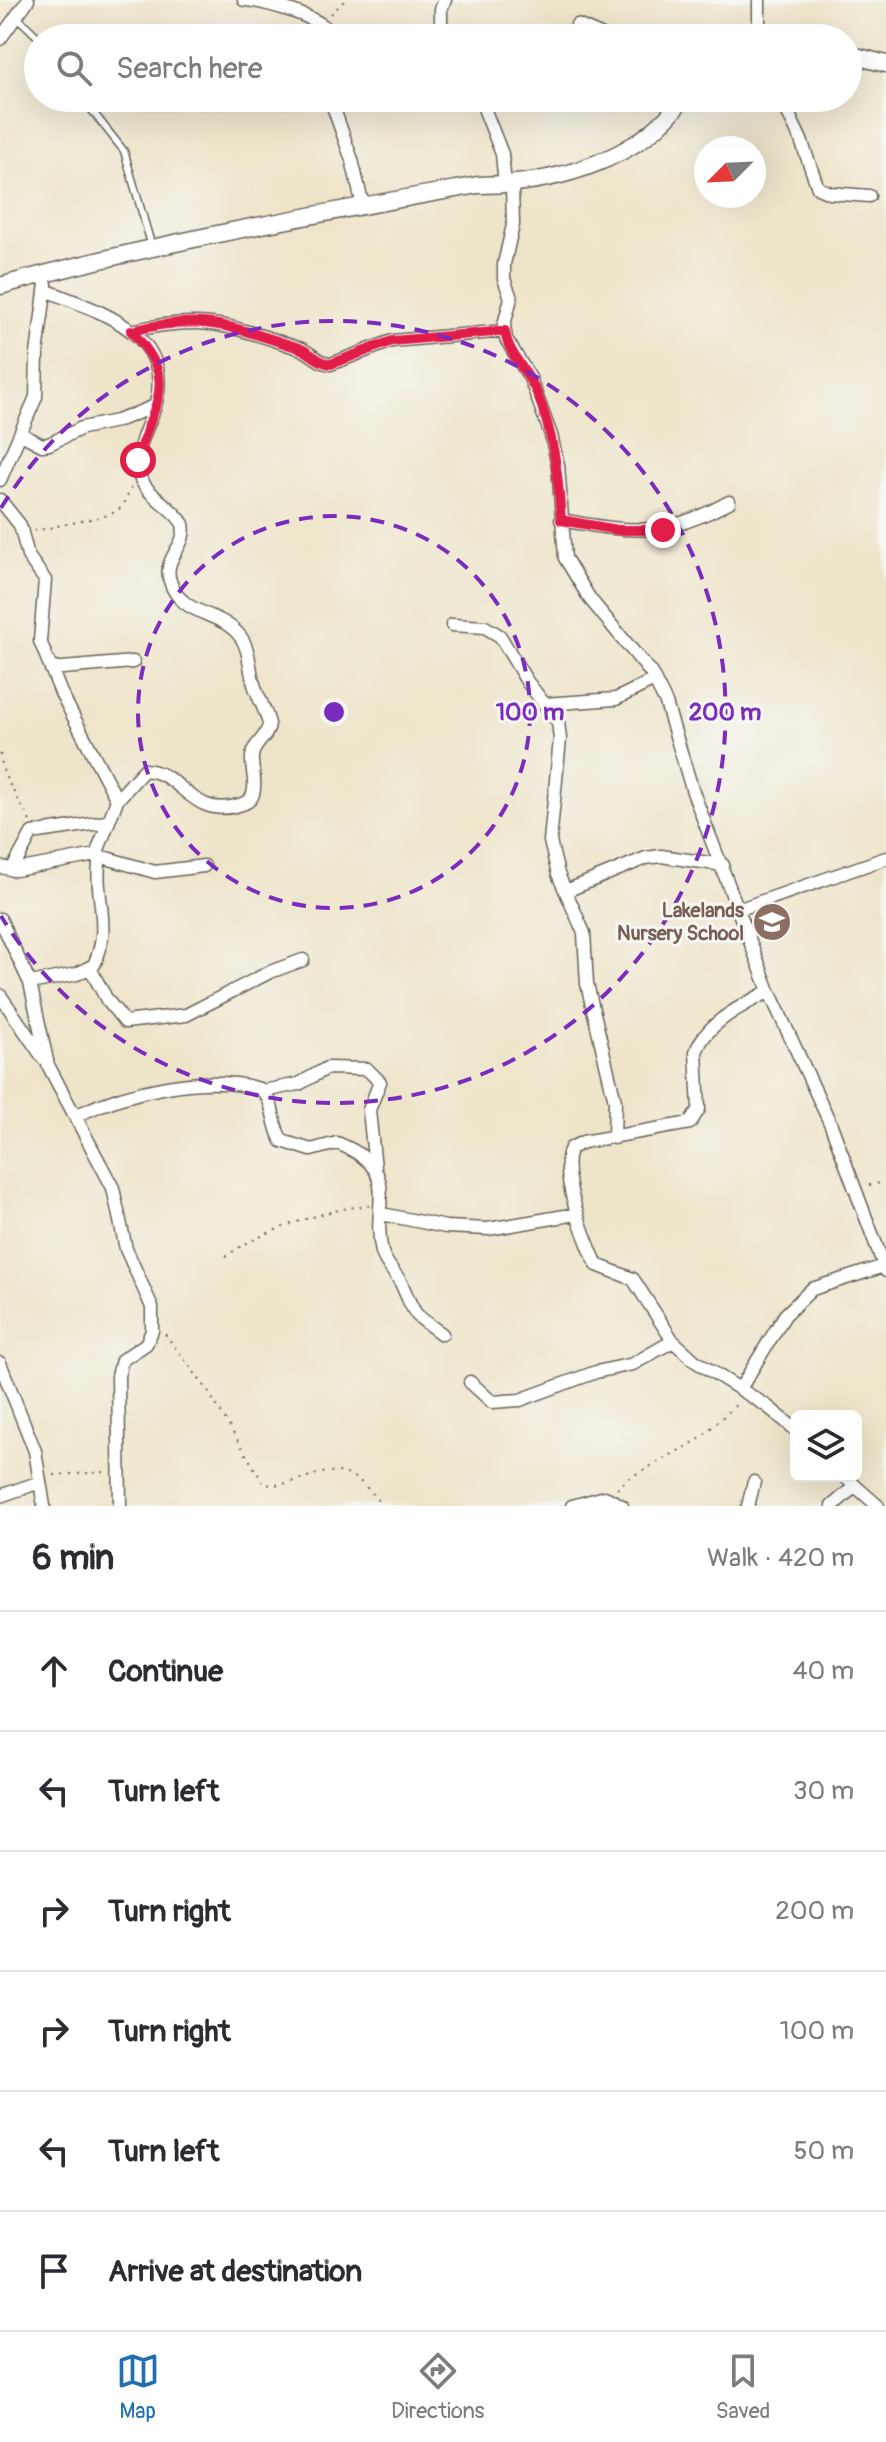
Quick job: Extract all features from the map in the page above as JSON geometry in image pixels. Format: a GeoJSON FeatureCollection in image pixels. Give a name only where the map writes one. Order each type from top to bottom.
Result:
{"type":"FeatureCollection","features":[{"type":"Feature","properties":{"kind":"street"},"geometry":{"type":"LineString","coordinates":[[0,39],[28,0]]}},
{"type":"Feature","properties":{"kind":"street"},"geometry":{"type":"LineString","coordinates":[[244,0],[257,0],[320,22]]}},
{"type":"Feature","properties":{"kind":"street"},"geometry":{"type":"LineString","coordinates":[[441,24],[441,9],[445,0]]}},
{"type":"Feature","properties":{"kind":"street"},"geometry":{"type":"LineString","coordinates":[[759,0],[759,24]]}},
{"type":"Feature","properties":{"kind":"street"},"geometry":{"type":"LineString","coordinates":[[0,21],[15,17]]}},
{"type":"Feature","properties":{"kind":"street"},"geometry":{"type":"LineString","coordinates":[[862,58],[886,64]]}},
{"type":"Feature","properties":{"kind":"street"},"geometry":{"type":"LineString","coordinates":[[335,112],[352,160],[363,206]]}},
{"type":"Feature","properties":{"kind":"street"},"geometry":{"type":"LineString","coordinates":[[486,112],[502,154],[513,225],[504,264],[510,310],[505,331],[510,348],[530,378],[551,435],[558,465],[565,558],[571,573],[654,680],[666,703],[693,792],[769,991],[831,1125],[852,1188],[885,1269],[812,1289],[771,1334],[744,1392]]}},
{"type":"Feature","properties":{"kind":"street"},"geometry":{"type":"LineString","coordinates":[[0,286],[47,281],[152,247],[478,185],[508,184],[570,173],[648,135],[673,112]]}},
{"type":"Feature","properties":{"kind":"street"},"geometry":{"type":"LineString","coordinates":[[788,112],[818,188],[830,193],[869,196]]}},
{"type":"Feature","properties":{"kind":"street"},"geometry":{"type":"LineString","coordinates":[[30,983],[90,968],[98,955],[105,926],[97,881],[98,855],[106,822],[117,800],[138,774],[147,769],[204,806],[228,807],[247,802],[254,792],[252,752],[269,728],[240,637],[221,622],[187,606],[171,586],[167,564],[184,537],[183,524],[143,484],[138,471],[143,437],[161,381],[158,364],[131,331],[47,281]]}},
{"type":"Feature","properties":{"kind":"street"},"geometry":{"type":"LineString","coordinates":[[0,480],[36,397],[37,354],[47,281]]}},
{"type":"Feature","properties":{"kind":"street"},"geometry":{"type":"LineString","coordinates":[[131,331],[174,321],[219,323],[300,349],[322,363],[331,364],[392,341],[505,331]]}},
{"type":"Feature","properties":{"kind":"street"},"geometry":{"type":"LineString","coordinates":[[21,434],[42,445],[49,444],[82,428],[117,421],[155,406]]}},
{"type":"Feature","properties":{"kind":"street"},"geometry":{"type":"LineString","coordinates":[[0,500],[25,533],[28,556],[45,580],[39,630],[51,669],[117,800]]}},
{"type":"Feature","properties":{"kind":"street"},"geometry":{"type":"LineString","coordinates":[[561,520],[618,530],[663,530],[729,502]]}},
{"type":"Feature","properties":{"kind":"street"},"geometry":{"type":"LineString","coordinates":[[452,625],[485,627],[500,636],[558,722],[560,739],[550,841],[584,933],[587,984],[615,1101],[614,1138]]}},
{"type":"Feature","properties":{"kind":"street"},"geometry":{"type":"LineString","coordinates":[[51,669],[133,662]]}},
{"type":"Feature","properties":{"kind":"street"},"geometry":{"type":"LineString","coordinates":[[544,704],[616,699],[654,680]]}},
{"type":"Feature","properties":{"kind":"street"},"geometry":{"type":"LineString","coordinates":[[6,869],[28,836],[38,830],[106,822]]}},
{"type":"Feature","properties":{"kind":"street"},"geometry":{"type":"LineString","coordinates":[[6,869],[98,855],[155,872],[204,866]]}},
{"type":"Feature","properties":{"kind":"street"},"geometry":{"type":"LineString","coordinates":[[566,891],[646,858],[661,856],[723,865]]}},
{"type":"Feature","properties":{"kind":"street"},"geometry":{"type":"LineString","coordinates":[[740,909],[886,858]]}},
{"type":"Feature","properties":{"kind":"street"},"geometry":{"type":"LineString","coordinates":[[2,927],[30,983],[48,1065]]}},
{"type":"Feature","properties":{"kind":"street"},"geometry":{"type":"LineString","coordinates":[[90,968],[107,1000],[125,1022],[186,1015],[270,972],[303,960]]}},
{"type":"Feature","properties":{"kind":"street"},"geometry":{"type":"LineString","coordinates":[[769,991],[731,1013],[699,1043],[699,1109],[693,1120],[684,1126],[583,1142],[568,1153],[577,1214],[597,1265],[624,1272],[633,1279],[673,1341],[715,1375],[790,1426]]}},
{"type":"Feature","properties":{"kind":"street"},"geometry":{"type":"LineString","coordinates":[[0,995],[48,1065],[113,1188],[126,1249],[145,1285],[154,1318],[146,1344],[122,1360],[119,1367],[120,1506]]}},
{"type":"Feature","properties":{"kind":"street"},"geometry":{"type":"LineString","coordinates":[[77,1115],[105,1102],[184,1084],[253,1087],[263,1091],[299,1084],[327,1068],[367,1069],[380,1082],[369,1110],[382,1211],[381,1250],[415,1316],[442,1334]]}},
{"type":"Feature","properties":{"kind":"street"},"geometry":{"type":"LineString","coordinates":[[263,1091],[270,1101],[274,1126],[282,1141],[311,1150],[337,1143],[375,1168]]}},
{"type":"Feature","properties":{"kind":"street"},"geometry":{"type":"LineString","coordinates":[[382,1211],[446,1227],[488,1229],[577,1214]]}},
{"type":"Feature","properties":{"kind":"street"},"geometry":{"type":"LineString","coordinates":[[470,1382],[492,1402],[520,1400],[596,1372],[633,1364],[673,1341]]}},
{"type":"Feature","properties":{"kind":"street"},"geometry":{"type":"LineString","coordinates":[[0,1363],[35,1451],[44,1506]]}},
{"type":"Feature","properties":{"kind":"street"},"geometry":{"type":"LineString","coordinates":[[0,1496],[40,1478]]}},
{"type":"Feature","properties":{"kind":"street"},"geometry":{"type":"LineString","coordinates":[[748,1506],[754,1482]]}},
{"type":"Feature","properties":{"kind":"street"},"geometry":{"type":"LineString","coordinates":[[849,1482],[878,1506]]}},
{"type":"Feature","properties":{"kind":"street"},"geometry":{"type":"LineString","coordinates":[[832,1506],[854,1487]]}},
{"type":"Feature","properties":{"kind":"street"},"geometry":{"type":"LineString","coordinates":[[572,1506],[608,1498],[622,1506]]}},
{"type":"Feature","properties":{"kind":"lane"},"geometry":{"type":"LineString","coordinates":[[15,17],[24,25]]}},
{"type":"Feature","properties":{"kind":"lane"},"geometry":{"type":"LineString","coordinates":[[93,112],[124,151],[152,247]]}},
{"type":"Feature","properties":{"kind":"path"},"geometry":{"type":"LineString","coordinates":[[320,22],[345,0]]}},
{"type":"Feature","properties":{"kind":"path"},"geometry":{"type":"LineString","coordinates":[[25,533],[97,519],[116,511],[138,471]]}},
{"type":"Feature","properties":{"kind":"path"},"geometry":{"type":"LineString","coordinates":[[0,754],[13,794],[38,830]]}},
{"type":"Feature","properties":{"kind":"path"},"geometry":{"type":"LineString","coordinates":[[852,1188],[886,1182]]}},
{"type":"Feature","properties":{"kind":"path"},"geometry":{"type":"LineString","coordinates":[[226,1257],[255,1237],[272,1234],[341,1207],[382,1211]]}},
{"type":"Feature","properties":{"kind":"path"},"geometry":{"type":"LineString","coordinates":[[154,1318],[174,1351],[206,1388],[264,1484],[342,1471],[361,1482],[376,1496],[380,1506]]}},
{"type":"Feature","properties":{"kind":"path"},"geometry":{"type":"LineString","coordinates":[[608,1498],[627,1479],[698,1440],[744,1392]]}},
{"type":"Feature","properties":{"kind":"path"},"geometry":{"type":"LineString","coordinates":[[40,1478],[120,1475]]}},
{"type":"Feature","properties":{"kind":"place","name":"Lakelands Nursery School"},"geometry":{"type":"Point","coordinates":[772,922]}},
{"type":"Feature","properties":{"kind":"route"},"geometry":{"type":"LineString","coordinates":[[138,460],[143,437],[160,395],[161,381],[158,364],[150,350],[131,331],[174,321],[219,323],[300,349],[322,363],[331,364],[378,343],[505,331],[510,348],[530,378],[551,435],[558,465],[561,520],[618,530],[663,530]]}}]}
